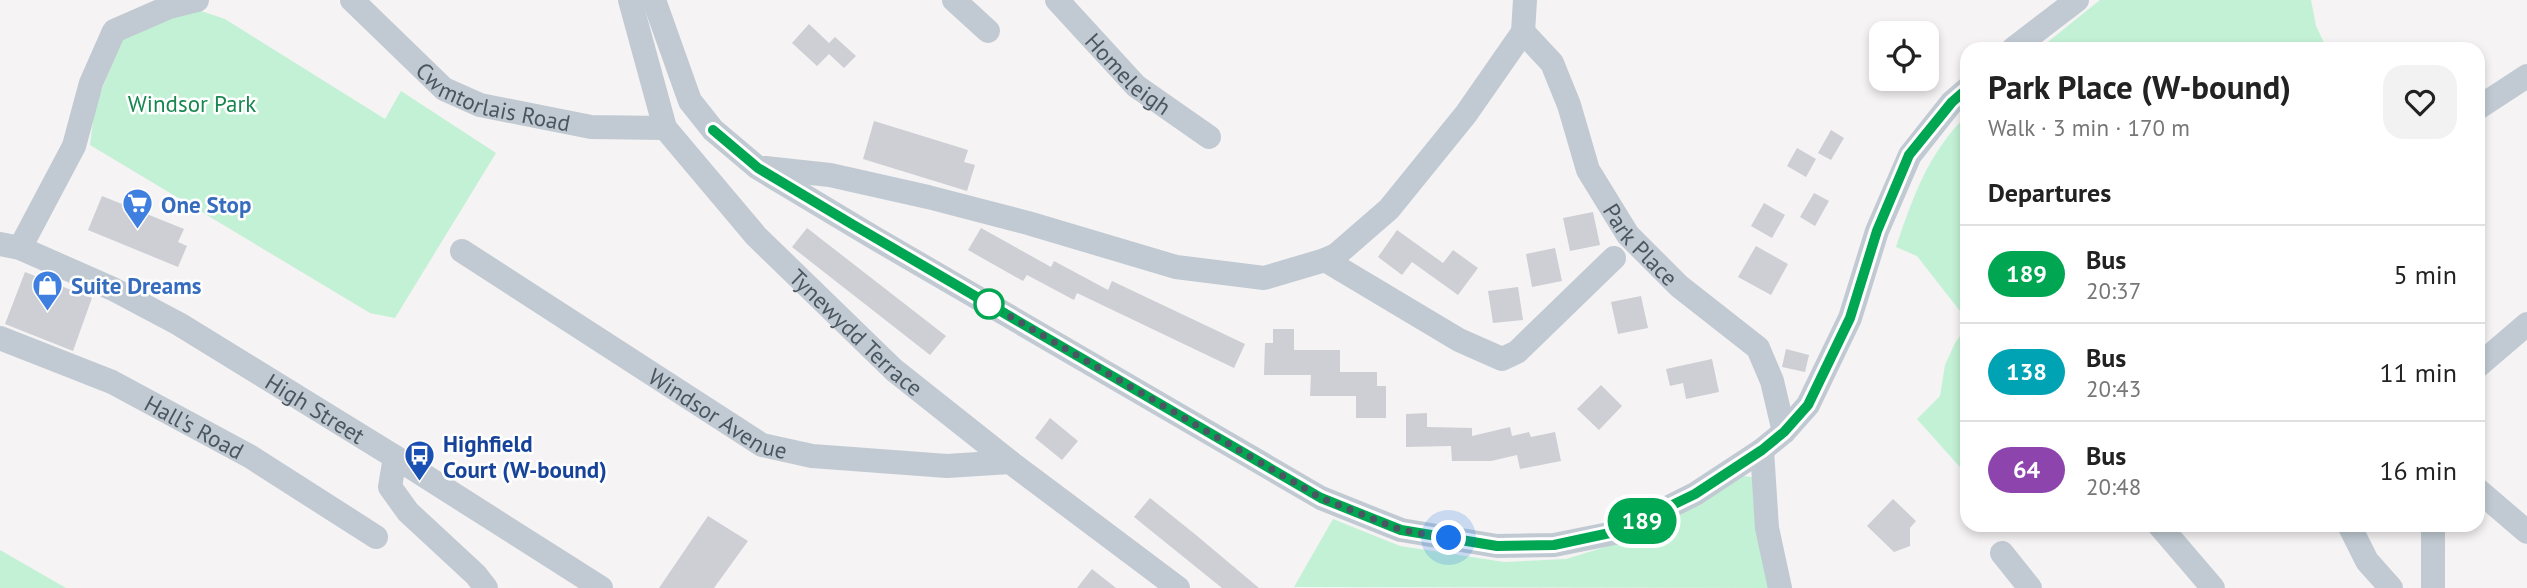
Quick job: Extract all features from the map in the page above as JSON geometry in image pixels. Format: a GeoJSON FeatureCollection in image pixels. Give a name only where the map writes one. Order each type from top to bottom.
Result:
{"type":"FeatureCollection","features":[{"type":"Feature","properties":{"kind":"street"},"geometry":{"type":"LineString","coordinates":[[10,246],[74,146],[90,83],[114,30],[169,7],[197,0]]}},
{"type":"Feature","properties":{"kind":"street","name":"Cwmtorlais Road"},"geometry":{"type":"LineString","coordinates":[[352,0],[444,89],[480,106],[592,127],[666,128]]}},
{"type":"Feature","properties":{"kind":"street","name":"Tynewydd Terrace"},"geometry":{"type":"LineString","coordinates":[[630,0],[666,128],[756,236],[894,370],[1010,462],[1178,588]]}},
{"type":"Feature","properties":{"kind":"street"},"geometry":{"type":"LineString","coordinates":[[654,0],[690,101],[713,130],[758,168],[1321,498],[1401,530],[1497,546],[1554,545],[1619,531],[1663,512],[1695,494],[1762,450],[1784,432],[1808,405],[1850,318],[1877,231],[1909,155],[1960,95]]}},
{"type":"Feature","properties":{"kind":"street"},"geometry":{"type":"LineString","coordinates":[[954,0],[988,31]]}},
{"type":"Feature","properties":{"kind":"street","name":"Homeleigh"},"geometry":{"type":"LineString","coordinates":[[1057,0],[1136,86],[1209,136]]}},
{"type":"Feature","properties":{"kind":"street"},"geometry":{"type":"LineString","coordinates":[[758,168],[830,175],[1028,223],[1176,267],[1264,278],[1336,255],[1389,209],[1466,114],[1523,32],[1525,0]]}},
{"type":"Feature","properties":{"kind":"street"},"geometry":{"type":"LineString","coordinates":[[2021,42],[2077,0]]}},
{"type":"Feature","properties":{"kind":"street","name":"Park Place"},"geometry":{"type":"LineString","coordinates":[[1523,32],[1552,63],[1569,105],[1588,170],[1629,235],[1679,286],[1758,348],[1772,381],[1784,432]]}},
{"type":"Feature","properties":{"kind":"street"},"geometry":{"type":"LineString","coordinates":[[2485,103],[2527,76]]}},
{"type":"Feature","properties":{"kind":"street","name":"High Street"},"geometry":{"type":"LineString","coordinates":[[10,246],[113,289],[179,324],[601,588]]}},
{"type":"Feature","properties":{"kind":"street","name":"Windsor Avenue"},"geometry":{"type":"LineString","coordinates":[[462,251],[762,445],[812,456],[947,467],[1010,462]]}},
{"type":"Feature","properties":{"kind":"street","name":"Park Place"},"geometry":{"type":"LineString","coordinates":[[1325,260],[1459,340],[1502,359],[1517,352],[1614,258]]}},
{"type":"Feature","properties":{"kind":"street"},"geometry":{"type":"LineString","coordinates":[[2485,360],[2527,324]]}},
{"type":"Feature","properties":{"kind":"street","name":"Hall's Road"},"geometry":{"type":"LineString","coordinates":[[0,338],[124,388],[251,457],[376,537]]}},
{"type":"Feature","properties":{"kind":"street"},"geometry":{"type":"LineString","coordinates":[[1762,450],[1767,528],[1780,588]]}},
{"type":"Feature","properties":{"kind":"street"},"geometry":{"type":"LineString","coordinates":[[395,457],[390,487],[408,512],[477,575],[486,588]]}},
{"type":"Feature","properties":{"kind":"street"},"geometry":{"type":"LineString","coordinates":[[2485,496],[2527,532]]}},
{"type":"Feature","properties":{"kind":"street"},"geometry":{"type":"LineString","coordinates":[[2165,532],[2210,587]]}},
{"type":"Feature","properties":{"kind":"street"},"geometry":{"type":"LineString","coordinates":[[2352,532],[2367,561],[2391,588]]}},
{"type":"Feature","properties":{"kind":"street"},"geometry":{"type":"LineString","coordinates":[[2425,585],[2432,532]]}},
{"type":"Feature","properties":{"kind":"street"},"geometry":{"type":"LineString","coordinates":[[2002,552],[2030,588]]}},
{"type":"Feature","properties":{"kind":"green space"},"geometry":{"type":"Polygon","coordinates":[[[2100,0],[2311,0],[2316,26],[2324,42],[2048,42],[2100,0]]]}},
{"type":"Feature","properties":{"kind":"green space","name":"Windsor Park"},"geometry":{"type":"Polygon","coordinates":[[[192,8],[225,19],[385,119],[401,91],[496,153],[395,318],[370,313],[90,145],[95,106],[122,40],[192,8]]]}},
{"type":"Feature","properties":{"kind":"green space"},"geometry":{"type":"Polygon","coordinates":[[[1960,122],[1960,311],[1917,256],[1896,247],[1923,176],[1960,122]]]}},
{"type":"Feature","properties":{"kind":"green space"},"geometry":{"type":"Polygon","coordinates":[[[1960,336],[1960,467],[1917,419],[1940,396],[1945,365],[1960,336]]]}},
{"type":"Feature","properties":{"kind":"green space"},"geometry":{"type":"Polygon","coordinates":[[[1737,475],[1757,478],[1774,588],[1294,587],[1333,519],[1400,546],[1504,562],[1566,559],[1625,541],[1737,475]]]}},
{"type":"Feature","properties":{"kind":"green space"},"geometry":{"type":"Polygon","coordinates":[[[0,550],[66,588],[0,588],[0,550]]]}},
{"type":"Feature","properties":{"kind":"building"},"geometry":{"type":"Polygon","coordinates":[[[809,24],[829,43],[835,37],[856,56],[844,68],[829,54],[817,66],[792,43],[809,24]]]}},
{"type":"Feature","properties":{"kind":"building"},"geometry":{"type":"Polygon","coordinates":[[[874,121],[968,150],[964,162],[975,165],[967,191],[863,159],[874,121]]]}},
{"type":"Feature","properties":{"kind":"building"},"geometry":{"type":"Polygon","coordinates":[[[1831,130],[1844,138],[1831,160],[1818,153],[1831,130]]]}},
{"type":"Feature","properties":{"kind":"building"},"geometry":{"type":"Polygon","coordinates":[[[1797,148],[1816,159],[1806,177],[1787,166],[1797,148]]]}},
{"type":"Feature","properties":{"kind":"building"},"geometry":{"type":"Polygon","coordinates":[[[1814,193],[1829,201],[1815,226],[1800,217],[1814,193]]]}},
{"type":"Feature","properties":{"kind":"building"},"geometry":{"type":"Polygon","coordinates":[[[102,196],[184,229],[178,242],[187,246],[178,267],[88,230],[102,196]]]}},
{"type":"Feature","properties":{"kind":"building"},"geometry":{"type":"Polygon","coordinates":[[[1764,203],[1785,215],[1772,238],[1751,226],[1764,203]]]}},
{"type":"Feature","properties":{"kind":"building"},"geometry":{"type":"Polygon","coordinates":[[[1593,212],[1600,245],[1570,251],[1563,218],[1593,212]]]}},
{"type":"Feature","properties":{"kind":"building"},"geometry":{"type":"Polygon","coordinates":[[[807,228],[946,336],[930,355],[792,247],[807,228]]]}},
{"type":"Feature","properties":{"kind":"building"},"geometry":{"type":"Polygon","coordinates":[[[981,228],[1051,267],[1054,261],[1108,290],[1112,281],[1245,344],[1234,368],[1077,293],[1074,300],[1027,275],[1023,281],[968,250],[981,228]]]}},
{"type":"Feature","properties":{"kind":"building"},"geometry":{"type":"Polygon","coordinates":[[[1397,230],[1443,263],[1453,250],[1478,268],[1458,295],[1412,262],[1402,275],[1378,257],[1397,230]]]}},
{"type":"Feature","properties":{"kind":"building"},"geometry":{"type":"Polygon","coordinates":[[[1756,246],[1788,264],[1771,295],[1738,277],[1756,246]]]}},
{"type":"Feature","properties":{"kind":"building"},"geometry":{"type":"Polygon","coordinates":[[[1555,248],[1562,281],[1532,287],[1526,254],[1555,248]]]}},
{"type":"Feature","properties":{"kind":"building","name":"Suite Dreams"},"geometry":{"type":"Polygon","coordinates":[[[25,272],[92,298],[73,351],[5,324],[25,272]]]}},
{"type":"Feature","properties":{"kind":"building"},"geometry":{"type":"Polygon","coordinates":[[[1518,287],[1523,320],[1493,323],[1488,291],[1518,287]]]}},
{"type":"Feature","properties":{"kind":"building"},"geometry":{"type":"Polygon","coordinates":[[[1641,296],[1648,328],[1618,334],[1611,302],[1641,296]]]}},
{"type":"Feature","properties":{"kind":"building"},"geometry":{"type":"Polygon","coordinates":[[[1273,329],[1294,329],[1294,350],[1340,350],[1340,372],[1377,372],[1377,386],[1386,386],[1386,418],[1356,418],[1356,396],[1310,396],[1311,375],[1264,375],[1265,343],[1273,343],[1273,329]]]}},
{"type":"Feature","properties":{"kind":"building"},"geometry":{"type":"Polygon","coordinates":[[[1786,349],[1809,355],[1805,372],[1782,367],[1786,349]]]}},
{"type":"Feature","properties":{"kind":"building"},"geometry":{"type":"Polygon","coordinates":[[[1712,359],[1719,392],[1686,399],[1683,383],[1670,386],[1666,369],[1712,359]]]}},
{"type":"Feature","properties":{"kind":"building"},"geometry":{"type":"Polygon","coordinates":[[[1601,385],[1622,406],[1599,430],[1577,409],[1601,385]]]}},
{"type":"Feature","properties":{"kind":"building"},"geometry":{"type":"Polygon","coordinates":[[[1427,413],[1427,427],[1472,428],[1472,436],[1510,427],[1512,436],[1529,432],[1531,437],[1555,432],[1561,461],[1520,469],[1517,455],[1491,461],[1452,461],[1451,446],[1406,447],[1406,414],[1427,413]]]}},
{"type":"Feature","properties":{"kind":"building"},"geometry":{"type":"Polygon","coordinates":[[[1050,418],[1078,441],[1062,460],[1035,438],[1050,418]]]}},
{"type":"Feature","properties":{"kind":"building"},"geometry":{"type":"Polygon","coordinates":[[[1150,498],[1259,588],[1222,588],[1134,517],[1150,498]]]}},
{"type":"Feature","properties":{"kind":"building"},"geometry":{"type":"Polygon","coordinates":[[[1893,499],[1916,521],[1910,528],[1910,546],[1894,552],[1867,526],[1893,499]]]}},
{"type":"Feature","properties":{"kind":"building"},"geometry":{"type":"Polygon","coordinates":[[[708,516],[748,541],[714,588],[659,588],[708,516]]]}},
{"type":"Feature","properties":{"kind":"building"},"geometry":{"type":"Polygon","coordinates":[[[1092,569],[1116,588],[1077,588],[1092,569]]]}},
{"type":"Feature","properties":{"kind":"bus line","name":"189"},"geometry":{"type":"LineString","coordinates":[[713,130],[758,168],[1321,498],[1401,530],[1497,546],[1554,545],[1619,531],[1663,512],[1762,450],[1784,432],[1808,405],[1850,318],[1877,231],[1909,155],[1960,95]]}},
{"type":"Feature","properties":{"kind":"place","name":"One Stop"},"geometry":{"type":"Point","coordinates":[138,231]}},
{"type":"Feature","properties":{"kind":"place","name":"Suite Dreams"},"geometry":{"type":"Point","coordinates":[48,312]}},
{"type":"Feature","properties":{"kind":"place","name":"Highfield Court (W-bound)"},"geometry":{"type":"Point","coordinates":[420,483]}},
{"type":"Feature","properties":{"kind":"route"},"geometry":{"type":"LineString","coordinates":[[989,304],[1321,498],[1401,530],[1449,538]]}}]}
